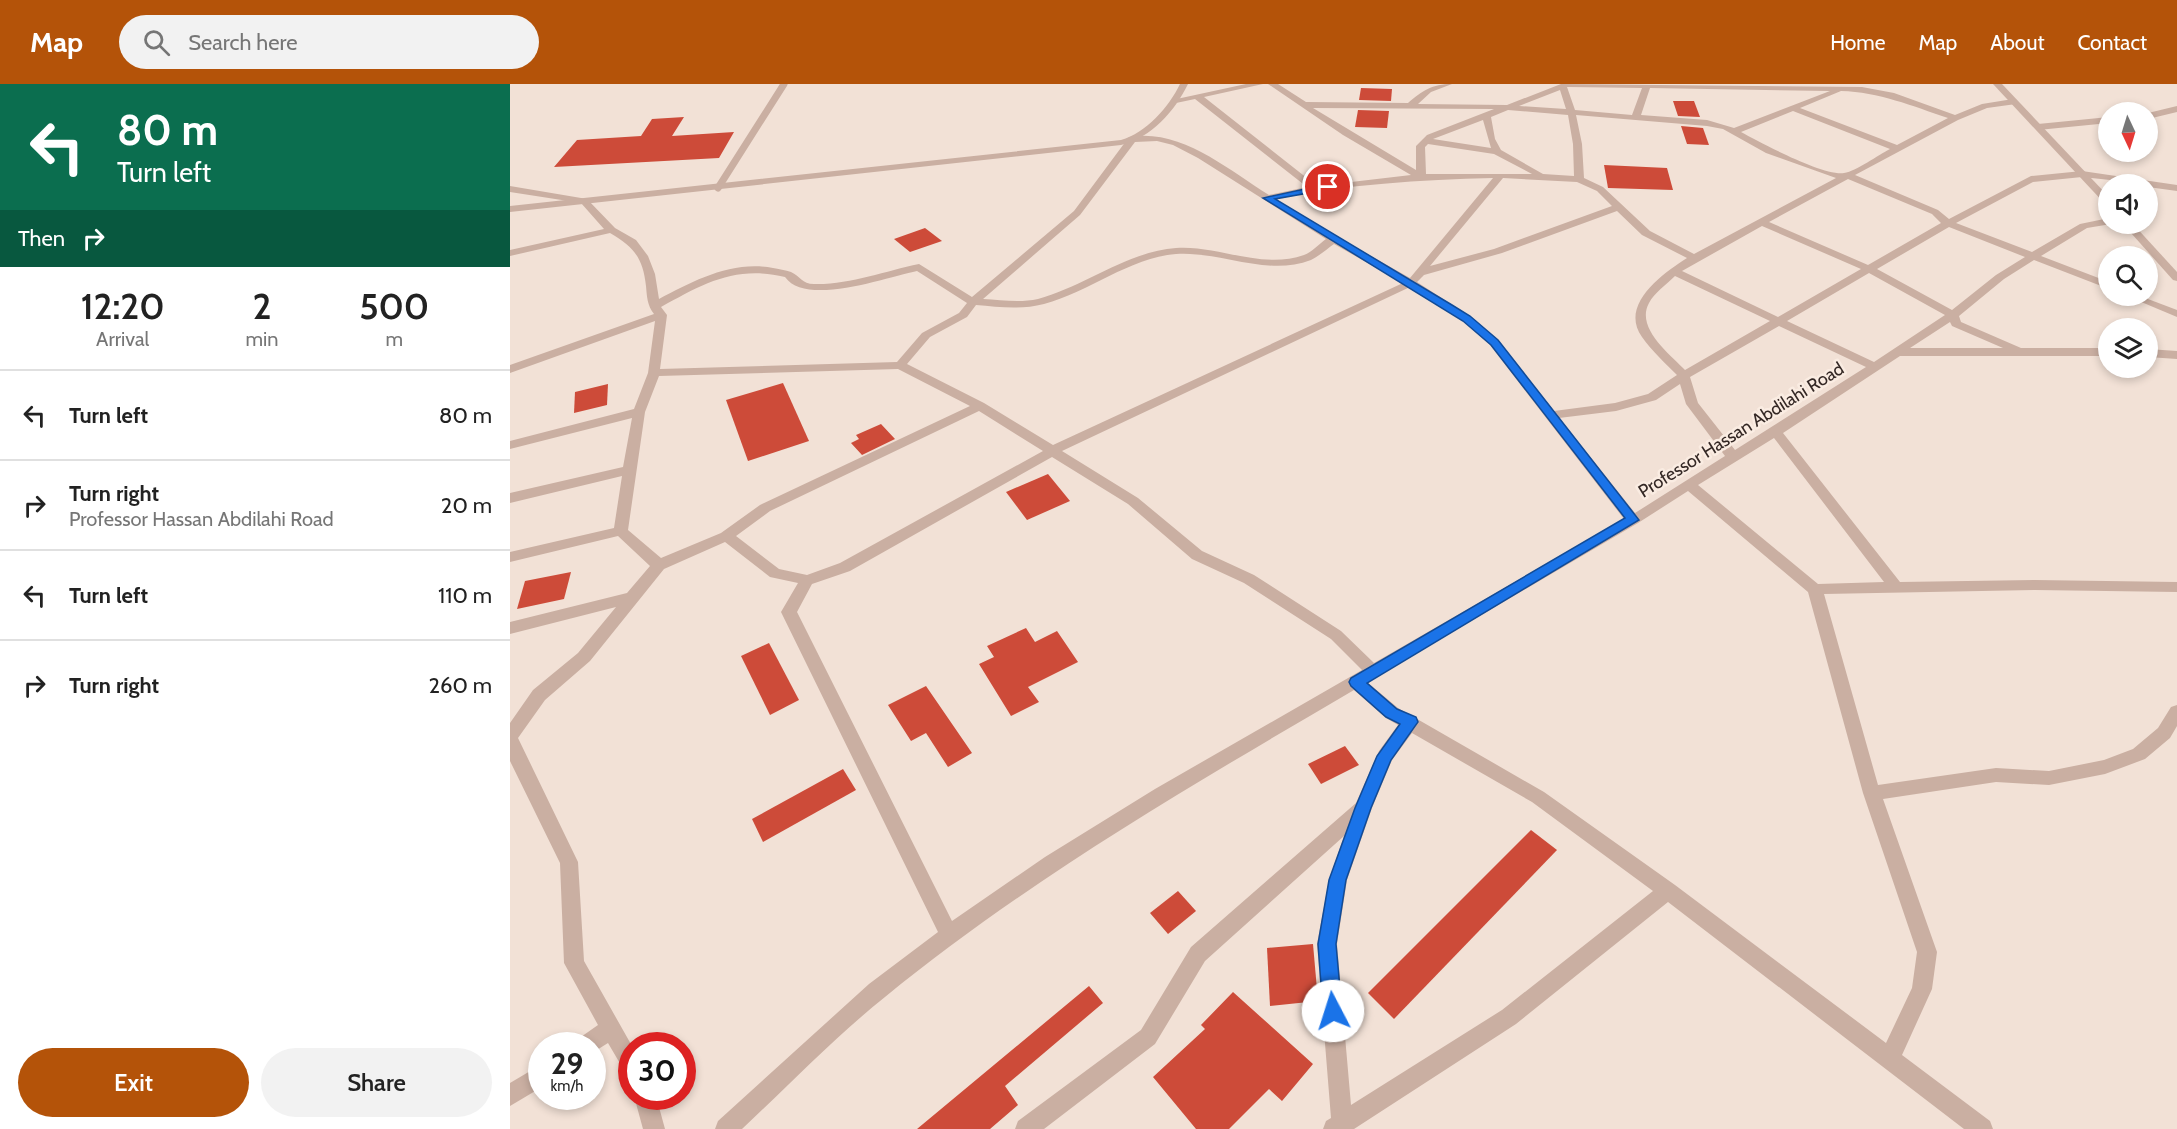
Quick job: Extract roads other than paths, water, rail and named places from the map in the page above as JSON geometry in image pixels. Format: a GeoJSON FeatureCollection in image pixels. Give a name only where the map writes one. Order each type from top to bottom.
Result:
{"type":"FeatureCollection","features":[{"type":"Feature","properties":{"kind":"street"},"geometry":{"type":"LineString","coordinates":[[900,365],[926,335],[963,315],[973,302],[1077,213],[1132,139],[1176,100],[1184,84]]}},
{"type":"Feature","properties":{"kind":"street"},"geometry":{"type":"LineString","coordinates":[[1176,100],[1259,84]]}},
{"type":"Feature","properties":{"kind":"street"},"geometry":{"type":"LineString","coordinates":[[1272,84],[1421,177]]}},
{"type":"Feature","properties":{"kind":"street"},"geometry":{"type":"LineString","coordinates":[[1410,106],[1428,90],[1448,84]]}},
{"type":"Feature","properties":{"kind":"street"},"geometry":{"type":"LineString","coordinates":[[1636,116],[1647,84]]}},
{"type":"Feature","properties":{"kind":"street"},"geometry":{"type":"LineString","coordinates":[[1996,84],[2098,191]]}},
{"type":"Feature","properties":{"kind":"street"},"geometry":{"type":"LineString","coordinates":[[1421,177],[1420,146],[1425,141],[1444,130],[1566,85],[1843,86],[1891,96],[1955,118]]}},
{"type":"Feature","properties":{"kind":"street"},"geometry":{"type":"LineString","coordinates":[[1566,85],[1580,150],[1579,179]]}},
{"type":"Feature","properties":{"kind":"street"},"geometry":{"type":"LineString","coordinates":[[1734,131],[1795,109],[1843,86]]}},
{"type":"Feature","properties":{"kind":"street"},"geometry":{"type":"LineString","coordinates":[[1197,96],[1315,189]]}},
{"type":"Feature","properties":{"kind":"street"},"geometry":{"type":"LineString","coordinates":[[1733,456],[1692,404],[1684,376],[1646,335],[1640,316],[1643,303],[1674,271],[1694,258],[1955,118],[1985,106],[2013,102]]}},
{"type":"Feature","properties":{"kind":"street"},"geometry":{"type":"LineString","coordinates":[[1304,105],[1504,107],[1707,123],[1734,131],[1769,151],[1831,175],[1849,176],[1935,212],[1948,223],[2098,281]]}},
{"type":"Feature","properties":{"kind":"street"},"geometry":{"type":"LineString","coordinates":[[1795,109],[1898,149]]}},
{"type":"Feature","properties":{"kind":"street"},"geometry":{"type":"LineString","coordinates":[[2158,114],[2177,109]]}},
{"type":"Feature","properties":{"kind":"street"},"geometry":{"type":"LineString","coordinates":[[1486,114],[1491,139],[1497,152]]}},
{"type":"Feature","properties":{"kind":"street"},"geometry":{"type":"LineString","coordinates":[[2038,128],[2098,121]]}},
{"type":"Feature","properties":{"kind":"street"},"geometry":{"type":"LineString","coordinates":[[510,208],[1053,153],[1132,139],[1157,138],[1176,143],[1333,239],[1411,283],[1467,319],[1494,343],[1633,520]]}},
{"type":"Feature","properties":{"kind":"street"},"geometry":{"type":"LineString","coordinates":[[1425,141],[1457,144],[1497,152],[1542,176]]}},
{"type":"Feature","properties":{"kind":"street"},"geometry":{"type":"LineString","coordinates":[[1551,415],[1616,407],[1652,397],[1780,320],[2031,178],[2082,174],[2177,188]]}},
{"type":"Feature","properties":{"kind":"street"},"geometry":{"type":"LineString","coordinates":[[1267,198],[1315,189],[1421,177],[1500,175],[1579,179],[1600,189],[1646,233],[1694,258]]}},
{"type":"Feature","properties":{"kind":"street"},"geometry":{"type":"LineString","coordinates":[[726,536],[775,573],[807,580],[845,567],[1054,450],[1411,283],[1500,175]]}},
{"type":"Feature","properties":{"kind":"street"},"geometry":{"type":"LineString","coordinates":[[510,189],[584,201],[611,230],[632,242],[644,258],[650,274],[658,311],[654,373],[639,412],[621,531]]}},
{"type":"Feature","properties":{"kind":"street"},"geometry":{"type":"LineString","coordinates":[[1421,272],[1498,251],[1618,207]]}},
{"type":"Feature","properties":{"kind":"street"},"geometry":{"type":"LineString","coordinates":[[1762,222],[1869,269],[1953,315],[1956,324],[2016,350]]}},
{"type":"Feature","properties":{"kind":"street","name":"Professor Hassan Abdilahi Road"},"geometry":{"type":"LineString","coordinates":[[726,1129],[876,992],[949,935],[1051,863],[1131,813],[1633,520],[1733,456],[1776,432],[1899,352],[1953,315],[2000,277],[2084,226],[2098,223]]}},
{"type":"Feature","properties":{"kind":"street"},"geometry":{"type":"LineString","coordinates":[[510,253],[611,230]]}},
{"type":"Feature","properties":{"kind":"street"},"geometry":{"type":"LineString","coordinates":[[2137,234],[2177,278]]}},
{"type":"Feature","properties":{"kind":"street"},"geometry":{"type":"LineString","coordinates":[[510,369],[658,311],[727,271],[769,268],[789,275],[792,281],[804,286],[821,286],[919,267],[973,302],[1004,305],[1042,301],[1080,287],[1130,263],[1175,251],[1211,253],[1263,262],[1291,261],[1309,257],[1333,239]]}},
{"type":"Feature","properties":{"kind":"street"},"geometry":{"type":"LineString","coordinates":[[1674,271],[1875,367]]}},
{"type":"Feature","properties":{"kind":"street"},"geometry":{"type":"LineString","coordinates":[[2157,306],[2177,314]]}},
{"type":"Feature","properties":{"kind":"street"},"geometry":{"type":"LineString","coordinates":[[2158,351],[2177,347]]}},
{"type":"Feature","properties":{"kind":"street"},"geometry":{"type":"LineString","coordinates":[[1899,352],[2016,350],[2098,352]]}},
{"type":"Feature","properties":{"kind":"street"},"geometry":{"type":"LineString","coordinates":[[2158,354],[2177,355]]}},
{"type":"Feature","properties":{"kind":"street"},"geometry":{"type":"LineString","coordinates":[[654,373],[900,365],[980,406],[1133,501],[1197,555],[1249,579],[1336,635],[1374,672]]}},
{"type":"Feature","properties":{"kind":"street"},"geometry":{"type":"LineString","coordinates":[[618,1040],[574,963],[569,862],[522,769],[510,738],[539,695],[584,657],[659,565],[726,536],[765,508],[980,406]]}},
{"type":"Feature","properties":{"kind":"street"},"geometry":{"type":"LineString","coordinates":[[510,445],[639,412]]}},
{"type":"Feature","properties":{"kind":"street"},"geometry":{"type":"LineString","coordinates":[[1776,432],[1897,589]]}},
{"type":"Feature","properties":{"kind":"street"},"geometry":{"type":"LineString","coordinates":[[510,498],[629,470]]}},
{"type":"Feature","properties":{"kind":"street"},"geometry":{"type":"LineString","coordinates":[[1689,484],[1815,590],[1872,793],[1927,952],[1922,989],[1890,1058]]}},
{"type":"Feature","properties":{"kind":"street"},"geometry":{"type":"LineString","coordinates":[[621,531],[659,565]]}},
{"type":"Feature","properties":{"kind":"street"},"geometry":{"type":"LineString","coordinates":[[510,557],[621,531]]}},
{"type":"Feature","properties":{"kind":"street"},"geometry":{"type":"LineString","coordinates":[[807,580],[789,612],[949,935]]}},
{"type":"Feature","properties":{"kind":"street"},"geometry":{"type":"LineString","coordinates":[[1815,590],[2035,585],[2177,587]]}},
{"type":"Feature","properties":{"kind":"street"},"geometry":{"type":"LineString","coordinates":[[510,627],[631,598]]}},
{"type":"Feature","properties":{"kind":"street"},"geometry":{"type":"LineString","coordinates":[[1356,682],[1392,713],[1538,797],[1668,891],[1982,1129]]}},
{"type":"Feature","properties":{"kind":"street"},"geometry":{"type":"LineString","coordinates":[[1872,793],[1996,775],[2049,778],[2105,767],[2139,754],[2164,733],[2177,712]]}},
{"type":"Feature","properties":{"kind":"street"},"geometry":{"type":"LineString","coordinates":[[1410,722],[1385,756],[1363,808],[1338,880],[1327,944],[1338,1126],[1509,1017],[1668,891]]}},
{"type":"Feature","properties":{"kind":"street"},"geometry":{"type":"LineString","coordinates":[[1026,1129],[1148,1038],[1198,954],[1363,808]]}},
{"type":"Feature","properties":{"kind":"street"},"geometry":{"type":"LineString","coordinates":[[605,1032],[611,1028]]}},
{"type":"Feature","properties":{"kind":"street"},"geometry":{"type":"LineString","coordinates":[[510,1095],[528,1083]]}},
{"type":"Feature","properties":{"kind":"street"},"geometry":{"type":"LineString","coordinates":[[649,1110],[654,1129]]}},
{"type":"Feature","properties":{"kind":"lane"},"geometry":{"type":"LineString","coordinates":[[718,188],[784,84]]}}]}
